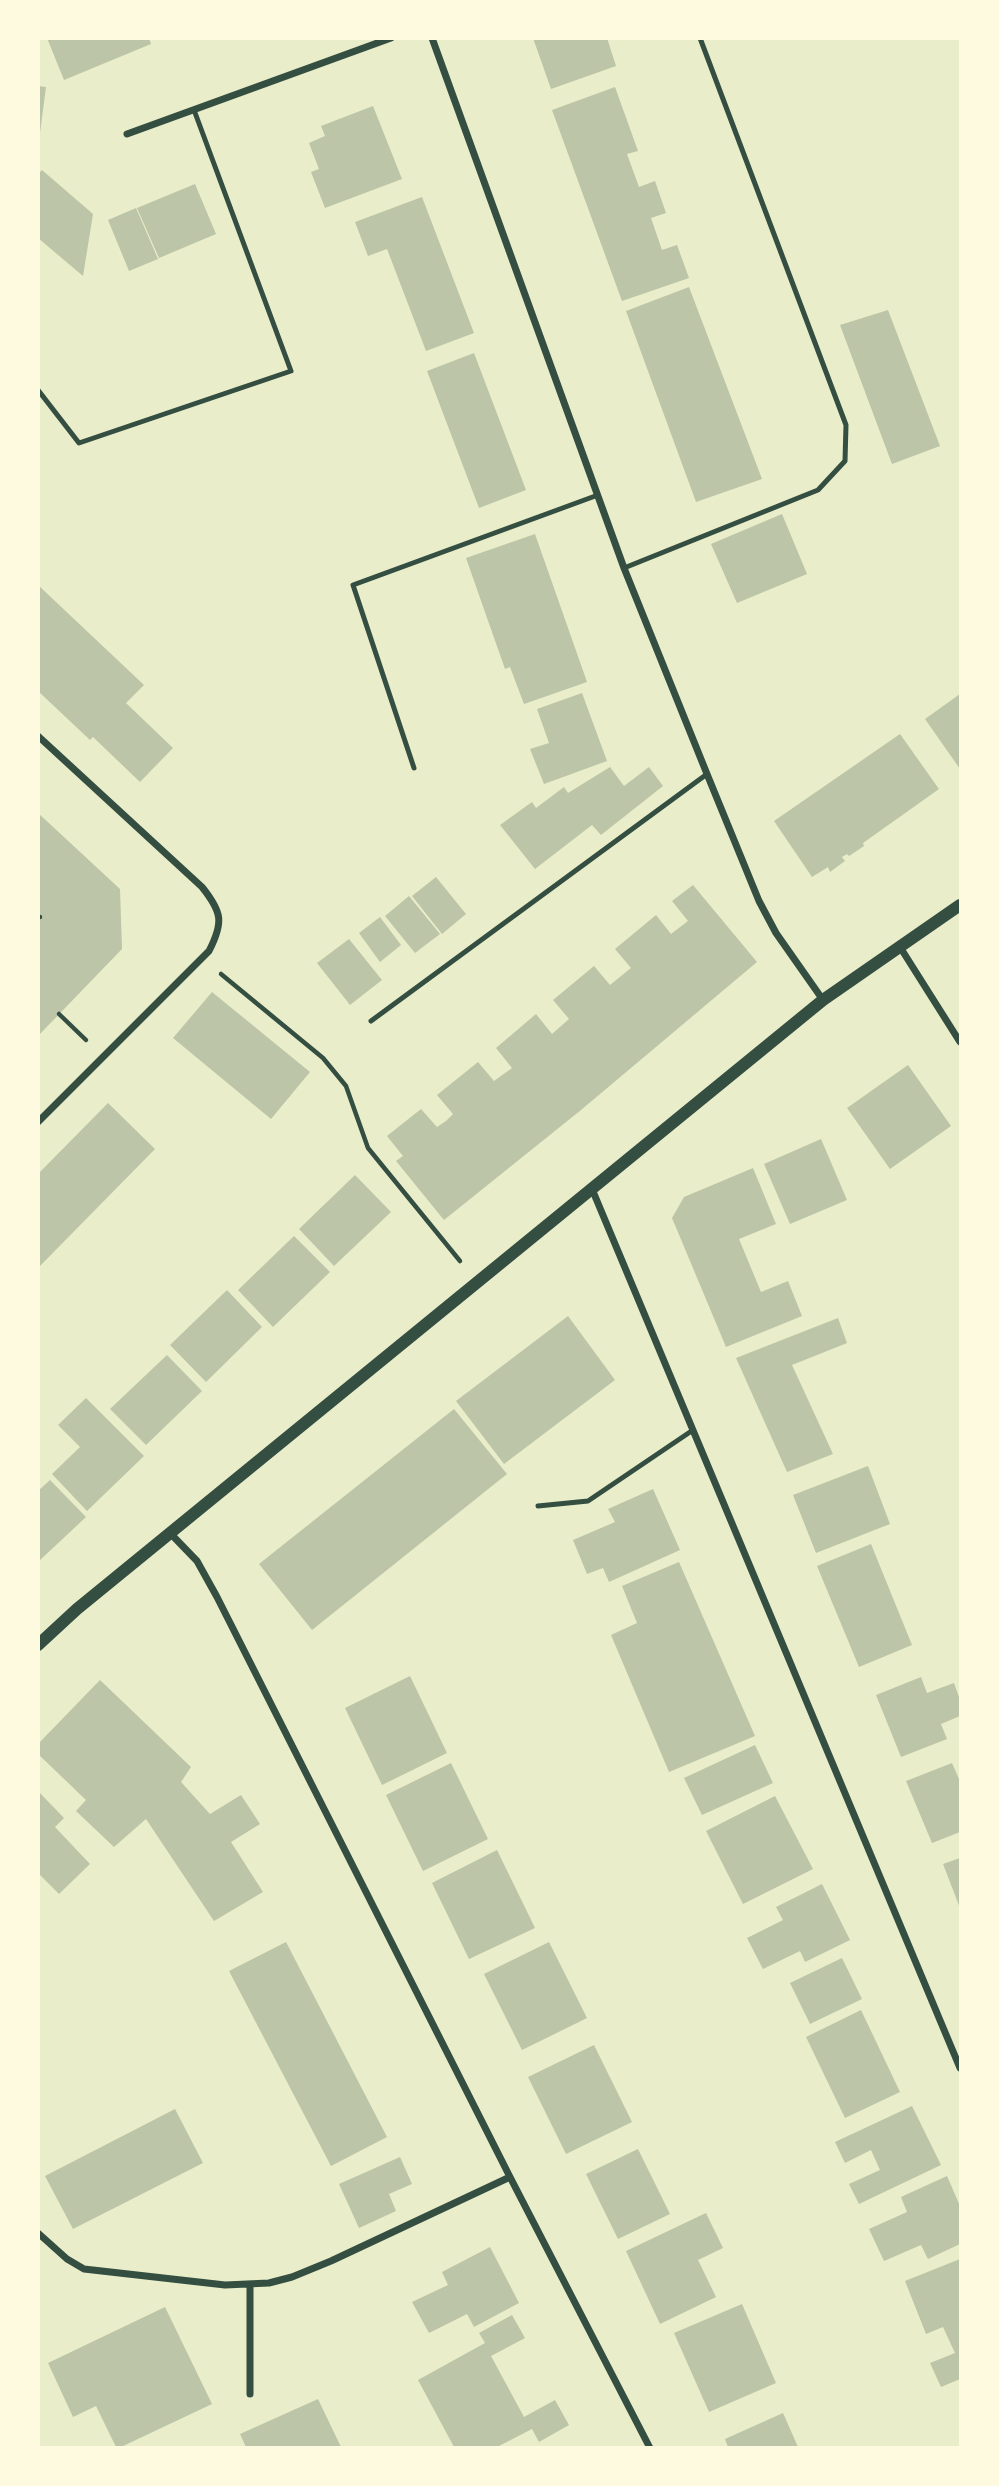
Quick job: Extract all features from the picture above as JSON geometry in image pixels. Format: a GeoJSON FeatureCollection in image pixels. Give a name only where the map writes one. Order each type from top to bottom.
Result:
{"type":"FeatureCollection","features":[{"type":"Feature","properties":{"kind":"street"},"geometry":{"type":"LineString","coordinates":[[127,134],[391,38]]}},
{"type":"Feature","properties":{"kind":"street"},"geometry":{"type":"LineString","coordinates":[[432,38],[624,568],[707,774],[759,901],[796,964],[823,1000]]}},
{"type":"Feature","properties":{"kind":"street"},"geometry":{"type":"LineString","coordinates":[[38,736],[202,887],[213,900],[220,916],[219,933],[209,951],[38,1122]]}},
{"type":"Feature","properties":{"kind":"street"},"geometry":{"type":"LineString","coordinates":[[38,1645],[170,1532],[823,1000],[961,905]]}},
{"type":"Feature","properties":{"kind":"street"},"geometry":{"type":"LineString","coordinates":[[900,947],[961,1042]]}},
{"type":"Feature","properties":{"kind":"street"},"geometry":{"type":"LineString","coordinates":[[592,1189],[961,2068]]}},
{"type":"Feature","properties":{"kind":"street"},"geometry":{"type":"LineString","coordinates":[[170,1532],[197,1561],[210,1585],[650,2448]]}},
{"type":"Feature","properties":{"kind":"street"},"geometry":{"type":"LineString","coordinates":[[38,2234],[67,2259],[84,2269],[225,2285],[270,2283],[302,2273],[510,2177]]}},
{"type":"Feature","properties":{"kind":"street"},"geometry":{"type":"LineString","coordinates":[[250,2285],[250,2394]]}},
{"type":"Feature","properties":{"kind":"lane"},"geometry":{"type":"LineString","coordinates":[[624,568],[818,489],[845,461],[846,425],[700,38]]}},
{"type":"Feature","properties":{"kind":"lane"},"geometry":{"type":"LineString","coordinates":[[38,390],[79,443],[291,371],[194,110]]}},
{"type":"Feature","properties":{"kind":"lane"},"geometry":{"type":"LineString","coordinates":[[415,768],[353,585],[598,495]]}},
{"type":"Feature","properties":{"kind":"lane"},"geometry":{"type":"LineString","coordinates":[[371,1021],[707,774]]}},
{"type":"Feature","properties":{"kind":"lane"},"geometry":{"type":"LineString","coordinates":[[538,1506],[588,1501],[693,1430]]}},
{"type":"Feature","properties":{"kind":"path"},"geometry":{"type":"LineString","coordinates":[[201,958],[323,1058],[346,1086],[368,1148],[478,1283]]}},
{"type":"Feature","properties":{"kind":"path"},"geometry":{"type":"LineString","coordinates":[[59,1014],[104,1057]]}},
{"type":"Feature","properties":{"kind":"building"},"geometry":{"type":"Polygon","coordinates":[[[47,38],[149,38],[151,44],[64,80],[47,38]]]}},
{"type":"Feature","properties":{"kind":"building"},"geometry":{"type":"Polygon","coordinates":[[[533,38],[607,38],[616,66],[551,89],[533,38]]]}},
{"type":"Feature","properties":{"kind":"building"},"geometry":{"type":"Polygon","coordinates":[[[38,86],[46,87],[40,133],[38,133],[38,86]]]}},
{"type":"Feature","properties":{"kind":"building"},"geometry":{"type":"Polygon","coordinates":[[[615,87],[638,151],[627,154],[639,187],[655,181],[666,213],[651,218],[662,250],[677,245],[689,278],[622,301],[552,110],[615,87]]]}},
{"type":"Feature","properties":{"kind":"building"},"geometry":{"type":"Polygon","coordinates":[[[373,106],[402,179],[325,208],[311,172],[319,169],[309,143],[325,136],[321,126],[373,106]]]}},
{"type":"Feature","properties":{"kind":"building"},"geometry":{"type":"Polygon","coordinates":[[[42,170],[93,214],[83,276],[38,238],[38,174],[42,170]]]}},
{"type":"Feature","properties":{"kind":"building"},"geometry":{"type":"Polygon","coordinates":[[[195,184],[216,234],[159,258],[137,208],[195,184]]]}},
{"type":"Feature","properties":{"kind":"building"},"geometry":{"type":"Polygon","coordinates":[[[422,197],[474,333],[426,351],[387,249],[368,256],[355,222],[422,197]]]}},
{"type":"Feature","properties":{"kind":"building"},"geometry":{"type":"Polygon","coordinates":[[[136,208],[158,259],[129,271],[108,220],[136,208]]]}},
{"type":"Feature","properties":{"kind":"building"},"geometry":{"type":"Polygon","coordinates":[[[689,287],[762,479],[696,502],[626,311],[689,287]]]}},
{"type":"Feature","properties":{"kind":"building"},"geometry":{"type":"Polygon","coordinates":[[[888,310],[940,446],[892,464],[840,325],[888,310]]]}},
{"type":"Feature","properties":{"kind":"building"},"geometry":{"type":"Polygon","coordinates":[[[474,353],[526,490],[479,508],[427,371],[474,353]]]}},
{"type":"Feature","properties":{"kind":"building"},"geometry":{"type":"Polygon","coordinates":[[[782,514],[807,574],[737,603],[711,544],[782,514]]]}},
{"type":"Feature","properties":{"kind":"building"},"geometry":{"type":"Polygon","coordinates":[[[535,534],[587,682],[524,704],[510,667],[505,669],[466,558],[535,534]]]}},
{"type":"Feature","properties":{"kind":"building"},"geometry":{"type":"Polygon","coordinates":[[[38,585],[144,685],[126,703],[173,748],[140,782],[93,737],[90,740],[38,691],[38,585]]]}},
{"type":"Feature","properties":{"kind":"building"},"geometry":{"type":"Polygon","coordinates":[[[582,693],[607,761],[544,784],[530,749],[549,743],[537,709],[582,693]]]}},
{"type":"Feature","properties":{"kind":"building"},"geometry":{"type":"Polygon","coordinates":[[[960,694],[960,769],[925,719],[960,694]]]}},
{"type":"Feature","properties":{"kind":"building"},"geometry":{"type":"Polygon","coordinates":[[[900,734],[939,789],[863,843],[864,846],[849,856],[847,854],[842,857],[845,861],[830,872],[828,867],[812,877],[774,821],[900,734]]]}},
{"type":"Feature","properties":{"kind":"building"},"geometry":{"type":"Polygon","coordinates":[[[610,767],[624,786],[649,767],[663,786],[601,835],[592,825],[535,869],[500,825],[532,802],[536,808],[564,787],[568,793],[610,767]]]}},
{"type":"Feature","properties":{"kind":"building"},"geometry":{"type":"Polygon","coordinates":[[[38,813],[120,889],[122,949],[38,1036],[38,813]]]}},
{"type":"Feature","properties":{"kind":"building"},"geometry":{"type":"Polygon","coordinates":[[[436,877],[466,914],[442,934],[412,896],[436,877]]]}},
{"type":"Feature","properties":{"kind":"building"},"geometry":{"type":"Polygon","coordinates":[[[693,885],[757,962],[581,1110],[444,1220],[396,1161],[403,1156],[387,1136],[421,1109],[437,1127],[446,1121],[453,1114],[437,1095],[478,1062],[494,1081],[512,1068],[496,1048],[536,1014],[552,1034],[569,1019],[553,1000],[594,966],[610,985],[631,968],[615,949],[656,915],[671,934],[688,921],[672,901],[693,885]]]}},
{"type":"Feature","properties":{"kind":"building"},"geometry":{"type":"Polygon","coordinates":[[[409,896],[440,934],[415,953],[385,916],[409,896]]]}},
{"type":"Feature","properties":{"kind":"building"},"geometry":{"type":"Polygon","coordinates":[[[380,917],[401,945],[380,962],[359,933],[380,917]]]}},
{"type":"Feature","properties":{"kind":"building"},"geometry":{"type":"Polygon","coordinates":[[[349,939],[382,980],[350,1005],[317,963],[349,939]]]}},
{"type":"Feature","properties":{"kind":"building"},"geometry":{"type":"Polygon","coordinates":[[[212,992],[310,1072],[271,1119],[173,1038],[212,992]]]}},
{"type":"Feature","properties":{"kind":"building"},"geometry":{"type":"Polygon","coordinates":[[[908,1065],[951,1126],[890,1169],[847,1108],[908,1065]]]}},
{"type":"Feature","properties":{"kind":"building"},"geometry":{"type":"Polygon","coordinates":[[[108,1103],[155,1149],[38,1268],[38,1174],[108,1103]]]}},
{"type":"Feature","properties":{"kind":"building"},"geometry":{"type":"Polygon","coordinates":[[[821,1139],[847,1200],[790,1224],[764,1164],[821,1139]]]}},
{"type":"Feature","properties":{"kind":"building"},"geometry":{"type":"Polygon","coordinates":[[[753,1168],[776,1224],[739,1239],[761,1292],[788,1281],[802,1316],[726,1347],[672,1218],[684,1197],[753,1168]]]}},
{"type":"Feature","properties":{"kind":"building"},"geometry":{"type":"Polygon","coordinates":[[[355,1175],[391,1212],[334,1266],[299,1229],[355,1175]]]}},
{"type":"Feature","properties":{"kind":"building"},"geometry":{"type":"Polygon","coordinates":[[[294,1236],[330,1272],[273,1327],[238,1290],[294,1236]]]}},
{"type":"Feature","properties":{"kind":"building"},"geometry":{"type":"Polygon","coordinates":[[[227,1290],[262,1327],[206,1382],[170,1345],[227,1290]]]}},
{"type":"Feature","properties":{"kind":"building"},"geometry":{"type":"Polygon","coordinates":[[[568,1316],[615,1380],[504,1464],[456,1401],[568,1316]]]}},
{"type":"Feature","properties":{"kind":"building"},"geometry":{"type":"Polygon","coordinates":[[[838,1318],[847,1343],[792,1365],[833,1454],[787,1472],[736,1358],[838,1318]]]}},
{"type":"Feature","properties":{"kind":"building"},"geometry":{"type":"Polygon","coordinates":[[[167,1355],[202,1391],[146,1445],[110,1409],[167,1355]]]}},
{"type":"Feature","properties":{"kind":"building"},"geometry":{"type":"Polygon","coordinates":[[[86,1398],[144,1456],[87,1511],[52,1474],[80,1447],[58,1425],[86,1398]]]}},
{"type":"Feature","properties":{"kind":"building"},"geometry":{"type":"Polygon","coordinates":[[[454,1409],[507,1474],[312,1630],[259,1564],[454,1409]]]}},
{"type":"Feature","properties":{"kind":"building"},"geometry":{"type":"Polygon","coordinates":[[[868,1466],[890,1524],[816,1553],[793,1495],[868,1466]]]}},
{"type":"Feature","properties":{"kind":"building"},"geometry":{"type":"Polygon","coordinates":[[[50,1480],[86,1517],[38,1562],[38,1491],[50,1480]]]}},
{"type":"Feature","properties":{"kind":"building"},"geometry":{"type":"Polygon","coordinates":[[[653,1489],[680,1550],[609,1582],[603,1568],[587,1574],[573,1540],[615,1522],[608,1509],[653,1489]]]}},
{"type":"Feature","properties":{"kind":"building"},"geometry":{"type":"Polygon","coordinates":[[[871,1544],[912,1645],[859,1667],[817,1566],[871,1544]]]}},
{"type":"Feature","properties":{"kind":"building"},"geometry":{"type":"Polygon","coordinates":[[[679,1562],[755,1736],[669,1772],[611,1635],[637,1623],[622,1586],[679,1562]]]}},
{"type":"Feature","properties":{"kind":"building"},"geometry":{"type":"Polygon","coordinates":[[[410,1676],[447,1753],[382,1785],[345,1708],[410,1676]]]}},
{"type":"Feature","properties":{"kind":"building"},"geometry":{"type":"Polygon","coordinates":[[[921,1677],[927,1693],[954,1683],[960,1700],[960,1716],[941,1724],[947,1739],[901,1757],[876,1695],[921,1677]]]}},
{"type":"Feature","properties":{"kind":"building"},"geometry":{"type":"Polygon","coordinates":[[[100,1680],[191,1767],[181,1782],[210,1814],[241,1795],[260,1824],[231,1842],[263,1892],[214,1921],[146,1819],[114,1847],[76,1811],[86,1800],[38,1754],[38,1744],[100,1680]]]}},
{"type":"Feature","properties":{"kind":"building"},"geometry":{"type":"Polygon","coordinates":[[[755,1745],[773,1783],[702,1815],[684,1778],[755,1745]]]}},
{"type":"Feature","properties":{"kind":"building"},"geometry":{"type":"Polygon","coordinates":[[[451,1763],[488,1839],[423,1871],[386,1795],[451,1763]]]}},
{"type":"Feature","properties":{"kind":"building"},"geometry":{"type":"Polygon","coordinates":[[[952,1763],[960,1778],[960,1832],[932,1843],[906,1781],[952,1763]]]}},
{"type":"Feature","properties":{"kind":"building"},"geometry":{"type":"Polygon","coordinates":[[[38,1791],[64,1818],[55,1827],[90,1864],[59,1894],[38,1873],[38,1791]]]}},
{"type":"Feature","properties":{"kind":"building"},"geometry":{"type":"Polygon","coordinates":[[[775,1796],[813,1869],[743,1904],[706,1831],[775,1796]]]}},
{"type":"Feature","properties":{"kind":"building"},"geometry":{"type":"Polygon","coordinates":[[[497,1850],[535,1928],[469,1959],[432,1883],[497,1850]]]}},
{"type":"Feature","properties":{"kind":"building"},"geometry":{"type":"Polygon","coordinates":[[[960,1858],[960,1908],[943,1864],[960,1858]]]}},
{"type":"Feature","properties":{"kind":"building"},"geometry":{"type":"Polygon","coordinates":[[[822,1884],[850,1940],[805,1962],[800,1951],[763,1969],[747,1938],[783,1920],[776,1907],[822,1884]]]}},
{"type":"Feature","properties":{"kind":"building"},"geometry":{"type":"Polygon","coordinates":[[[286,1942],[387,2137],[331,2166],[229,1971],[286,1942]]]}},
{"type":"Feature","properties":{"kind":"building"},"geometry":{"type":"Polygon","coordinates":[[[549,1942],[587,2018],[522,2050],[484,1974],[549,1942]]]}},
{"type":"Feature","properties":{"kind":"building"},"geometry":{"type":"Polygon","coordinates":[[[842,1958],[862,1999],[810,2024],[790,1983],[842,1958]]]}},
{"type":"Feature","properties":{"kind":"building"},"geometry":{"type":"Polygon","coordinates":[[[861,2010],[900,2092],[845,2118],[806,2037],[861,2010]]]}},
{"type":"Feature","properties":{"kind":"building"},"geometry":{"type":"Polygon","coordinates":[[[594,2045],[632,2122],[566,2154],[528,2077],[594,2045]]]}},
{"type":"Feature","properties":{"kind":"building"},"geometry":{"type":"Polygon","coordinates":[[[912,2106],[941,2165],[859,2204],[849,2184],[880,2170],[871,2150],[845,2163],[835,2142],[912,2106]]]}},
{"type":"Feature","properties":{"kind":"building"},"geometry":{"type":"Polygon","coordinates":[[[175,2109],[203,2163],[73,2229],[45,2176],[175,2109]]]}},
{"type":"Feature","properties":{"kind":"building"},"geometry":{"type":"Polygon","coordinates":[[[638,2149],[670,2214],[618,2239],[586,2174],[638,2149]]]}},
{"type":"Feature","properties":{"kind":"building"},"geometry":{"type":"Polygon","coordinates":[[[400,2157],[412,2184],[389,2194],[396,2211],[359,2228],[339,2184],[400,2157]]]}},
{"type":"Feature","properties":{"kind":"building"},"geometry":{"type":"Polygon","coordinates":[[[947,2176],[960,2206],[960,2244],[928,2259],[921,2245],[884,2261],[869,2229],[907,2212],[901,2197],[947,2176]]]}},
{"type":"Feature","properties":{"kind":"building"},"geometry":{"type":"Polygon","coordinates":[[[706,2213],[723,2248],[698,2260],[716,2297],[660,2324],[626,2251],[706,2213]]]}},
{"type":"Feature","properties":{"kind":"building"},"geometry":{"type":"Polygon","coordinates":[[[490,2247],[519,2303],[474,2327],[467,2314],[429,2333],[412,2302],[448,2285],[442,2272],[490,2247]]]}},
{"type":"Feature","properties":{"kind":"building"},"geometry":{"type":"Polygon","coordinates":[[[960,2259],[960,2379],[941,2387],[930,2363],[955,2353],[943,2327],[926,2334],[905,2281],[960,2259]]]}},
{"type":"Feature","properties":{"kind":"building"},"geometry":{"type":"Polygon","coordinates":[[[742,2304],[776,2383],[709,2412],[674,2333],[742,2304]]]}},
{"type":"Feature","properties":{"kind":"building"},"geometry":{"type":"Polygon","coordinates":[[[165,2307],[212,2404],[116,2447],[96,2406],[73,2417],[48,2363],[165,2307]]]}},
{"type":"Feature","properties":{"kind":"building"},"geometry":{"type":"Polygon","coordinates":[[[512,2315],[525,2338],[491,2356],[524,2417],[555,2400],[569,2425],[539,2442],[532,2429],[497,2447],[454,2447],[418,2380],[485,2343],[479,2333],[512,2315]]]}},
{"type":"Feature","properties":{"kind":"building"},"geometry":{"type":"Polygon","coordinates":[[[318,2399],[341,2447],[246,2447],[240,2434],[318,2399]]]}},
{"type":"Feature","properties":{"kind":"building"},"geometry":{"type":"Polygon","coordinates":[[[783,2413],[798,2447],[728,2447],[725,2439],[783,2413]]]}}]}
